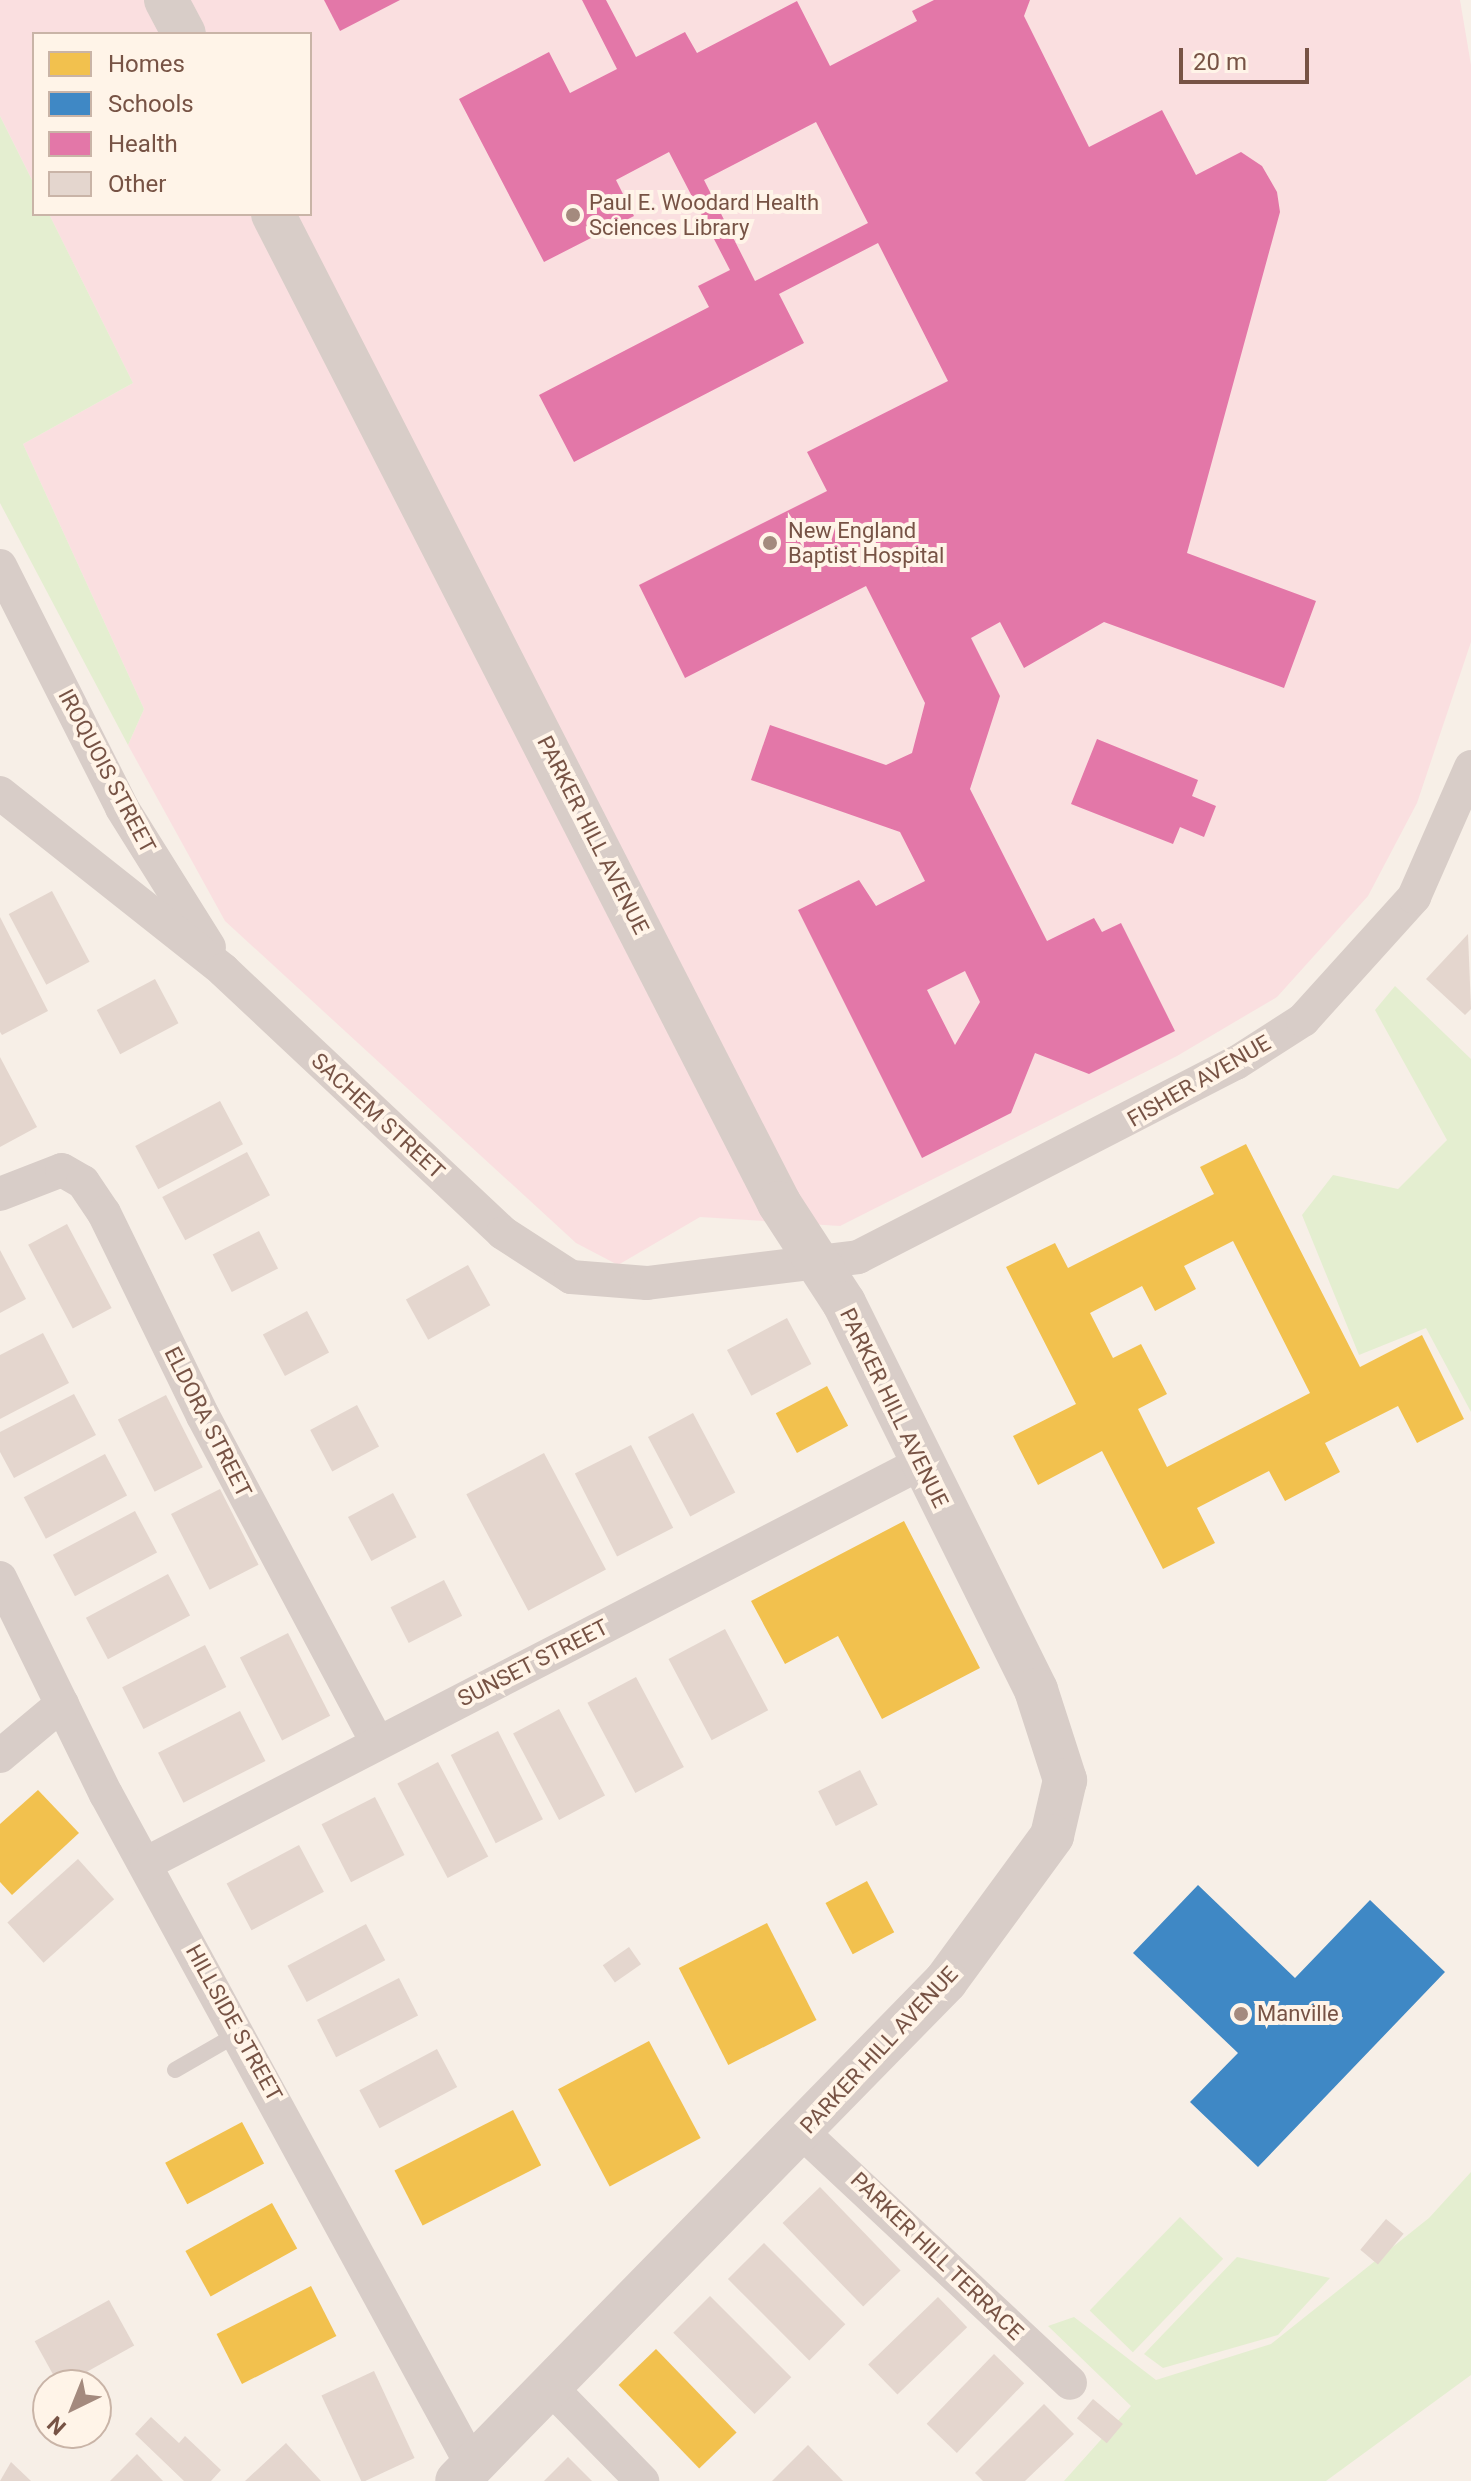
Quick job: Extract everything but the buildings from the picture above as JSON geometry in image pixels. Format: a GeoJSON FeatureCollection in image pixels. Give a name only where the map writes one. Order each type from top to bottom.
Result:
{"type":"FeatureCollection","features":[{"type":"Feature","properties":{"kind":"street"},"geometry":{"type":"LineString","coordinates":[[166,0],[183,32]]}},
{"type":"Feature","properties":{"kind":"street","name":"PARKER HILL AVENUE"},"geometry":{"type":"LineString","coordinates":[[274,216],[814,1260],[844,1303],[919,1464],[1036,1690],[1065,1780],[1052,1836],[1013,1895],[946,1981],[802,2132],[465,2473]]}},
{"type":"Feature","properties":{"kind":"street","name":"IROQUOIS STREET"},"geometry":{"type":"LineString","coordinates":[[0,566],[122,808],[223,970]]}},
{"type":"Feature","properties":{"kind":"street","name":"FISHER AVENUE"},"geometry":{"type":"LineString","coordinates":[[814,1260],[858,1257],[1039,1169],[1198,1086],[1303,1020],[1414,897],[1471,767]]}},
{"type":"Feature","properties":{"kind":"street","name":"SACHEM STREET"},"geometry":{"type":"LineString","coordinates":[[0,793],[223,970],[503,1233],[571,1277],[647,1283],[814,1260]]}},
{"type":"Feature","properties":{"kind":"street","name":"ELDORA STREET"},"geometry":{"type":"LineString","coordinates":[[0,1194],[62,1170],[97,1202],[377,1742]]}},
{"type":"Feature","properties":{"kind":"street","name":"SUNSET STREET"},"geometry":{"type":"LineString","coordinates":[[147,1863],[919,1464]]}},
{"type":"Feature","properties":{"kind":"street","name":"HILLSIDE STREET"},"geometry":{"type":"LineString","coordinates":[[0,1578],[62,1704],[239,2033],[465,2473]]}},
{"type":"Feature","properties":{"kind":"street"},"geometry":{"type":"LineString","coordinates":[[0,1756],[62,1704]]}},
{"type":"Feature","properties":{"kind":"street","name":"PARKER HILL TERRACE"},"geometry":{"type":"LineString","coordinates":[[802,2132],[1070,2383]]}},
{"type":"Feature","properties":{"kind":"street"},"geometry":{"type":"LineString","coordinates":[[550,2387],[642,2481]]}},
{"type":"Feature","properties":{"kind":"lane"},"geometry":{"type":"LineString","coordinates":[[175,2070],[239,2033]]}},
{"type":"Feature","properties":{"kind":"shaded area","name":"New England Baptist Hospital"},"geometry":{"type":"Polygon","coordinates":[[[0,0],[1460,0],[1471,65],[1471,642],[1417,803],[1368,896],[1277,997],[1177,1056],[840,1226],[700,1217],[618,1265],[576,1243],[225,921],[128,745],[144,709],[23,444],[133,383],[50,216],[312,216],[312,32],[32,32],[32,180],[0,116],[0,0]]]}},
{"type":"Feature","properties":{"kind":"green space"},"geometry":{"type":"Polygon","coordinates":[[[0,116],[32,180],[32,216],[50,216],[133,383],[23,444],[144,709],[128,745],[0,503],[0,116]]]}},
{"type":"Feature","properties":{"kind":"green space"},"geometry":{"type":"Polygon","coordinates":[[[1395,986],[1471,1059],[1471,1412],[1426,1328],[1359,1355],[1302,1215],[1333,1175],[1398,1189],[1447,1140],[1375,1010],[1395,986]]]}},
{"type":"Feature","properties":{"kind":"green space"},"geometry":{"type":"Polygon","coordinates":[[[1471,2172],[1471,2375],[1326,2481],[1064,2481],[1131,2406],[1048,2326],[1074,2317],[1156,2380],[1271,2344],[1429,2218],[1471,2172]]]}},
{"type":"Feature","properties":{"kind":"green space"},"geometry":{"type":"Polygon","coordinates":[[[1180,2217],[1223,2259],[1133,2352],[1090,2311],[1180,2217]]]}},
{"type":"Feature","properties":{"kind":"green space"},"geometry":{"type":"Polygon","coordinates":[[[1237,2257],[1330,2278],[1278,2335],[1163,2368],[1144,2354],[1237,2257]]]}},
{"type":"Feature","properties":{"kind":"place","name":"Paul E. Woodard Health Sciences Library"},"geometry":{"type":"Point","coordinates":[573,215]}},
{"type":"Feature","properties":{"kind":"place","name":"New England Baptist Hospital"},"geometry":{"type":"Point","coordinates":[770,543]}},
{"type":"Feature","properties":{"kind":"place","name":"Manville"},"geometry":{"type":"Point","coordinates":[1241,2014]}}]}
